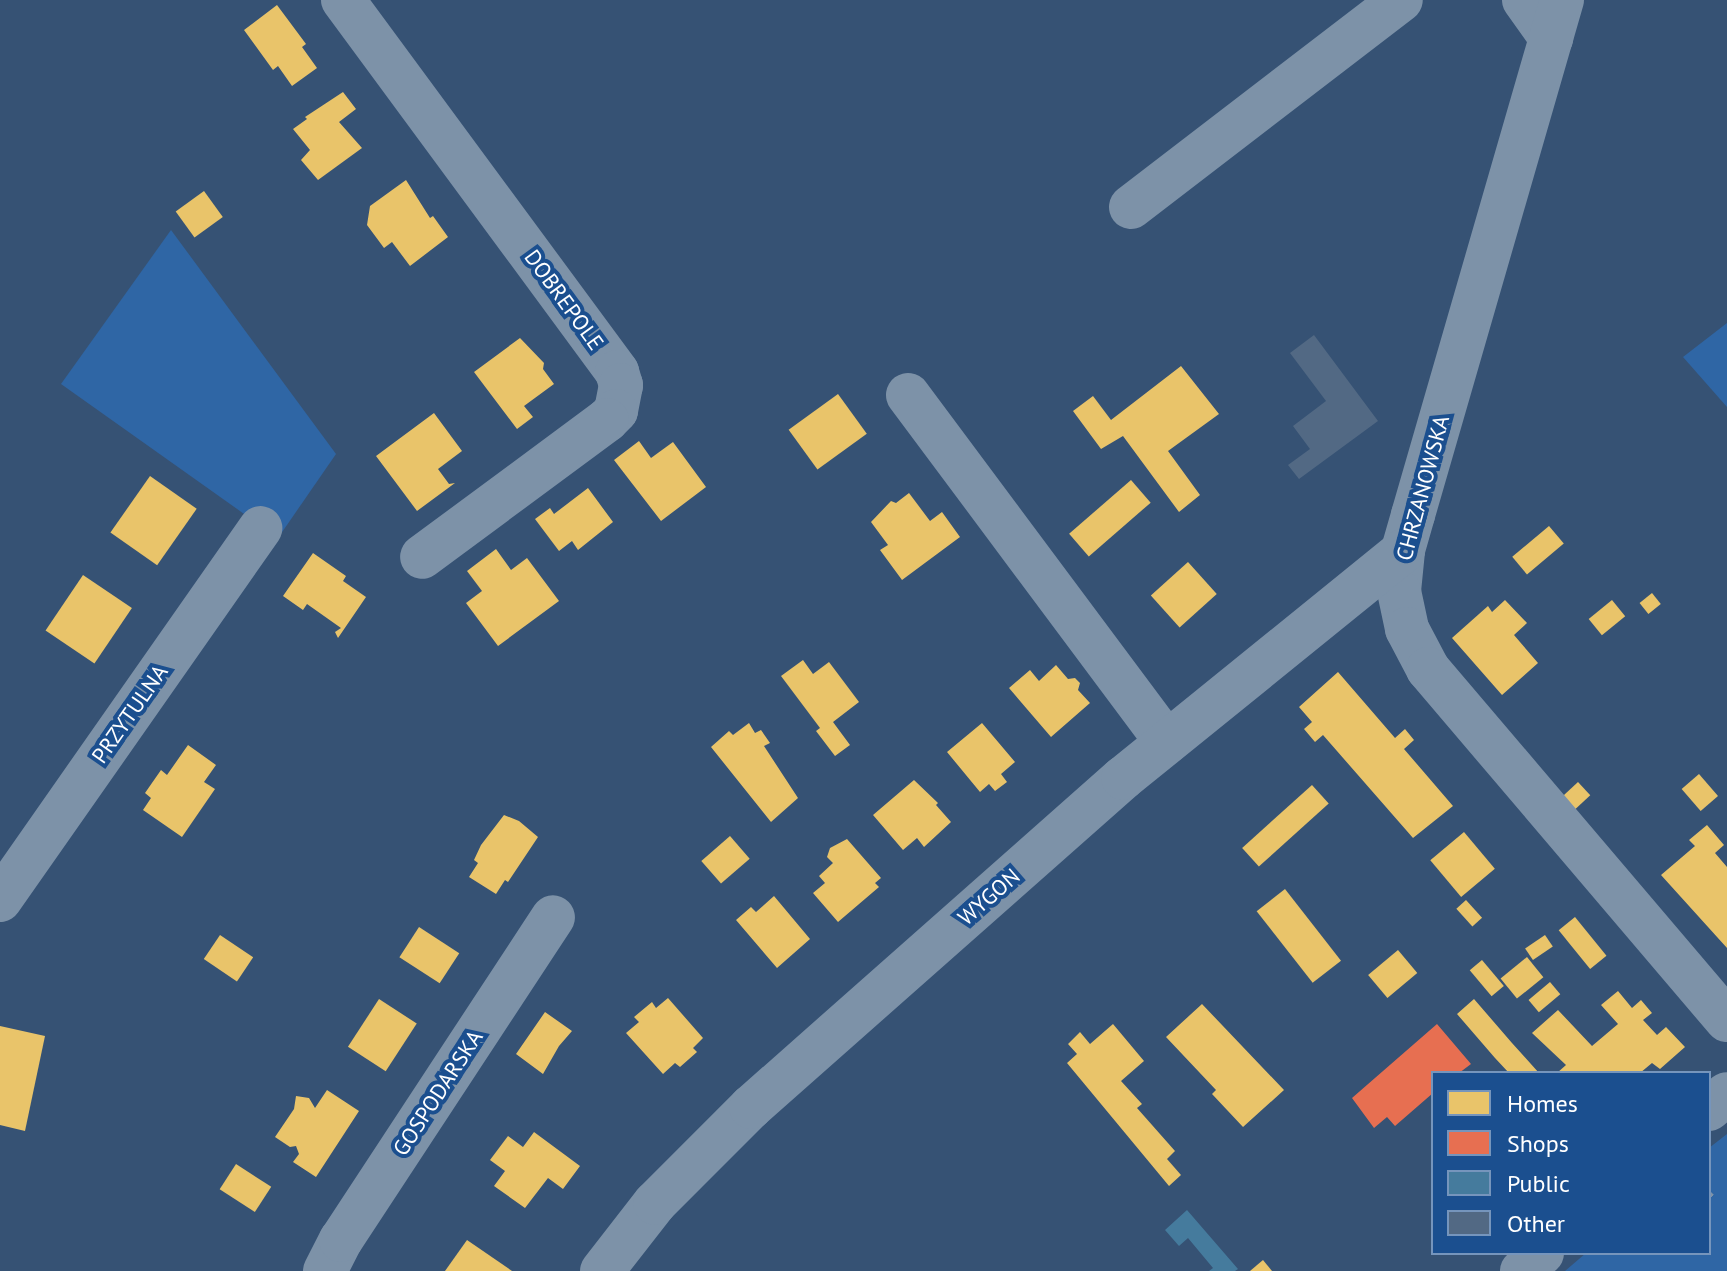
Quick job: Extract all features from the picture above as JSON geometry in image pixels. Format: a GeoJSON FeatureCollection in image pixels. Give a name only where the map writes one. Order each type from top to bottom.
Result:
{"type":"FeatureCollection","features":[{"type":"Feature","properties":{"kind":"street","name":"DOBREPOLE"},"geometry":{"type":"LineString","coordinates":[[343,0],[617,372],[621,385],[616,411],[607,420],[422,557]]}},
{"type":"Feature","properties":{"kind":"street"},"geometry":{"type":"LineString","coordinates":[[1131,207],[1401,0]]}},
{"type":"Feature","properties":{"kind":"street"},"geometry":{"type":"LineString","coordinates":[[1524,0],[1556,19]]}},
{"type":"Feature","properties":{"kind":"street","name":"CHRZANOWSKA"},"geometry":{"type":"LineString","coordinates":[[1556,19],[1403,551],[1399,591],[1407,629],[1428,669],[1727,1020]]}},
{"type":"Feature","properties":{"kind":"street"},"geometry":{"type":"LineString","coordinates":[[908,395],[1167,742]]}},
{"type":"Feature","properties":{"kind":"street","name":"PRZYTULNA"},"geometry":{"type":"LineString","coordinates":[[0,900],[260,528]]}},
{"type":"Feature","properties":{"kind":"street","name":"WYGON"},"geometry":{"type":"LineString","coordinates":[[602,1271],[655,1203],[706,1149],[1167,742],[1403,551]]}},
{"type":"Feature","properties":{"kind":"street","name":"GOSPODARSKA"},"geometry":{"type":"LineString","coordinates":[[325,1271],[341,1240],[553,917]]}},
{"type":"Feature","properties":{"kind":"street"},"geometry":{"type":"LineString","coordinates":[[1522,1271],[1540,1255]]}},
{"type":"Feature","properties":{"kind":"shaded area"},"geometry":{"type":"Polygon","coordinates":[[[171,230],[336,454],[278,538],[61,384],[171,230]]]}},
{"type":"Feature","properties":{"kind":"shaded area"},"geometry":{"type":"Polygon","coordinates":[[[1727,323],[1727,407],[1683,357],[1727,323]]]}},
{"type":"Feature","properties":{"kind":"shaded area"},"geometry":{"type":"Polygon","coordinates":[[[1727,1134],[1727,1271],[1565,1271],[1584,1255],[1711,1255],[1711,1146],[1727,1134]]]}},
{"type":"Feature","properties":{"kind":"building: Homes"},"geometry":{"type":"Polygon","coordinates":[[[277,5],[306,44],[302,47],[317,68],[292,86],[278,66],[273,70],[244,30],[277,5]]]}},
{"type":"Feature","properties":{"kind":"building: Homes"},"geometry":{"type":"Polygon","coordinates":[[[343,92],[356,109],[339,122],[362,148],[318,180],[301,160],[310,150],[293,129],[307,119],[305,117],[343,92]]]}},
{"type":"Feature","properties":{"kind":"building: Homes"},"geometry":{"type":"Polygon","coordinates":[[[406,180],[430,218],[433,216],[448,237],[410,266],[392,242],[384,248],[367,225],[370,206],[406,180]]]}},
{"type":"Feature","properties":{"kind":"building: Homes"},"geometry":{"type":"Polygon","coordinates":[[[204,191],[223,217],[194,237],[176,212],[204,191]]]}},
{"type":"Feature","properties":{"kind":"building: Homes"},"geometry":{"type":"Polygon","coordinates":[[[520,338],[544,363],[543,369],[554,384],[524,406],[533,417],[517,429],[474,372],[520,338]]]}},
{"type":"Feature","properties":{"kind":"building: Homes"},"geometry":{"type":"Polygon","coordinates":[[[1181,366],[1219,414],[1168,451],[1200,495],[1179,512],[1123,436],[1101,449],[1073,411],[1093,396],[1111,420],[1181,366]]]}},
{"type":"Feature","properties":{"kind":"building: Homes"},"geometry":{"type":"Polygon","coordinates":[[[838,394],[867,434],[817,469],[789,430],[838,394]]]}},
{"type":"Feature","properties":{"kind":"building: Homes"},"geometry":{"type":"Polygon","coordinates":[[[434,413],[462,451],[438,469],[449,484],[455,483],[417,511],[376,456],[434,413]]]}},
{"type":"Feature","properties":{"kind":"building: Homes"},"geometry":{"type":"Polygon","coordinates":[[[639,441],[651,458],[673,442],[706,487],[661,521],[614,460],[639,441]]]}},
{"type":"Feature","properties":{"kind":"building: Homes"},"geometry":{"type":"Polygon","coordinates":[[[150,476],[197,509],[157,565],[110,533],[150,476]]]}},
{"type":"Feature","properties":{"kind":"building: Homes"},"geometry":{"type":"Polygon","coordinates":[[[1131,480],[1151,503],[1089,556],[1069,534],[1131,480]]]}},
{"type":"Feature","properties":{"kind":"building: Homes"},"geometry":{"type":"Polygon","coordinates":[[[588,488],[613,522],[578,550],[572,541],[559,551],[535,519],[550,508],[554,514],[588,488]]]}},
{"type":"Feature","properties":{"kind":"building: Homes"},"geometry":{"type":"Polygon","coordinates":[[[909,493],[930,521],[942,512],[960,537],[902,580],[880,550],[888,545],[871,522],[891,501],[896,503],[909,493]]]}},
{"type":"Feature","properties":{"kind":"building: Homes"},"geometry":{"type":"Polygon","coordinates":[[[1549,526],[1564,544],[1527,574],[1512,557],[1549,526]]]}},
{"type":"Feature","properties":{"kind":"building: Homes"},"geometry":{"type":"Polygon","coordinates":[[[496,549],[511,570],[527,558],[559,601],[498,646],[466,603],[482,591],[467,571],[496,549]]]}},
{"type":"Feature","properties":{"kind":"building: Homes"},"geometry":{"type":"Polygon","coordinates":[[[313,553],[346,576],[343,581],[366,597],[338,638],[335,632],[341,628],[307,604],[303,610],[283,596],[313,553]]]}},
{"type":"Feature","properties":{"kind":"building: Homes"},"geometry":{"type":"Polygon","coordinates":[[[1188,562],[1217,594],[1180,627],[1151,595],[1188,562]]]}},
{"type":"Feature","properties":{"kind":"building: Homes"},"geometry":{"type":"Polygon","coordinates":[[[83,575],[132,608],[94,664],[46,631],[83,575]]]}},
{"type":"Feature","properties":{"kind":"building: Homes"},"geometry":{"type":"Polygon","coordinates":[[[1652,593],[1661,604],[1648,614],[1640,603],[1652,593]]]}},
{"type":"Feature","properties":{"kind":"building: Homes"},"geometry":{"type":"Polygon","coordinates":[[[1505,600],[1527,623],[1514,635],[1538,663],[1502,695],[1452,638],[1488,606],[1492,612],[1505,600]]]}},
{"type":"Feature","properties":{"kind":"building: Homes"},"geometry":{"type":"Polygon","coordinates":[[[1612,600],[1625,616],[1602,635],[1589,619],[1612,600]]]}},
{"type":"Feature","properties":{"kind":"building: Homes"},"geometry":{"type":"Polygon","coordinates":[[[803,660],[813,674],[829,662],[859,702],[833,722],[850,745],[835,756],[816,731],[820,728],[781,676],[803,660]]]}},
{"type":"Feature","properties":{"kind":"building: Homes"},"geometry":{"type":"Polygon","coordinates":[[[1056,665],[1068,679],[1075,678],[1080,683],[1078,690],[1090,703],[1051,737],[1009,688],[1030,670],[1039,681],[1056,665]]]}},
{"type":"Feature","properties":{"kind":"building: Homes"},"geometry":{"type":"Polygon","coordinates":[[[1338,672],[1395,738],[1405,729],[1414,740],[1404,749],[1453,806],[1413,838],[1323,735],[1315,742],[1304,729],[1312,722],[1299,707],[1338,672]]]}},
{"type":"Feature","properties":{"kind":"building: Homes"},"geometry":{"type":"Polygon","coordinates":[[[749,723],[755,733],[761,730],[770,743],[764,746],[798,798],[771,822],[711,747],[729,731],[733,735],[749,723]]]}},
{"type":"Feature","properties":{"kind":"building: Homes"},"geometry":{"type":"Polygon","coordinates":[[[982,723],[1015,762],[1001,774],[1007,782],[995,791],[989,784],[980,792],[947,752],[982,723]]]}},
{"type":"Feature","properties":{"kind":"building: Homes"},"geometry":{"type":"Polygon","coordinates":[[[188,745],[216,765],[204,782],[215,789],[182,837],[143,810],[151,798],[145,793],[161,770],[167,775],[188,745]]]}},
{"type":"Feature","properties":{"kind":"building: Homes"},"geometry":{"type":"Polygon","coordinates":[[[1699,774],[1718,796],[1701,811],[1682,789],[1699,774]]]}},
{"type":"Feature","properties":{"kind":"building: Homes"},"geometry":{"type":"Polygon","coordinates":[[[914,780],[938,803],[936,805],[951,822],[924,847],[917,838],[903,850],[873,815],[914,780]]]}},
{"type":"Feature","properties":{"kind":"building: Homes"},"geometry":{"type":"Polygon","coordinates":[[[1578,782],[1590,795],[1575,809],[1563,796],[1578,782]]]}},
{"type":"Feature","properties":{"kind":"building: Homes"},"geometry":{"type":"Polygon","coordinates":[[[1312,785],[1329,804],[1259,866],[1242,848],[1312,785]]]}},
{"type":"Feature","properties":{"kind":"building: Homes"},"geometry":{"type":"Polygon","coordinates":[[[504,815],[519,821],[538,837],[508,882],[505,880],[496,894],[469,877],[478,863],[474,860],[481,845],[504,815]]]}},
{"type":"Feature","properties":{"kind":"building: Homes"},"geometry":{"type":"Polygon","coordinates":[[[1707,825],[1724,845],[1715,853],[1727,867],[1727,948],[1661,875],[1695,846],[1689,840],[1707,825]]]}},
{"type":"Feature","properties":{"kind":"building: Homes"},"geometry":{"type":"Polygon","coordinates":[[[1464,832],[1495,869],[1461,897],[1430,860],[1464,832]]]}},
{"type":"Feature","properties":{"kind":"building: Homes"},"geometry":{"type":"Polygon","coordinates":[[[730,836],[750,859],[721,884],[701,861],[730,836]]]}},
{"type":"Feature","properties":{"kind":"building: Homes"},"geometry":{"type":"Polygon","coordinates":[[[847,839],[881,878],[875,883],[879,887],[838,922],[813,893],[825,883],[819,876],[833,863],[827,857],[830,848],[847,839]]]}},
{"type":"Feature","properties":{"kind":"building: Homes"},"geometry":{"type":"Polygon","coordinates":[[[1285,889],[1341,961],[1313,983],[1257,911],[1285,889]]]}},
{"type":"Feature","properties":{"kind":"building: Homes"},"geometry":{"type":"Polygon","coordinates":[[[774,896],[810,939],[777,968],[736,920],[751,907],[756,912],[774,896]]]}},
{"type":"Feature","properties":{"kind":"building: Homes"},"geometry":{"type":"Polygon","coordinates":[[[1466,900],[1482,918],[1472,927],[1456,909],[1466,900]]]}},
{"type":"Feature","properties":{"kind":"building: Homes"},"geometry":{"type":"Polygon","coordinates":[[[1575,917],[1606,956],[1590,969],[1559,930],[1575,917]]]}},
{"type":"Feature","properties":{"kind":"building: Homes"},"geometry":{"type":"Polygon","coordinates":[[[419,927],[459,953],[440,983],[399,957],[419,927]]]}},
{"type":"Feature","properties":{"kind":"building: Homes"},"geometry":{"type":"Polygon","coordinates":[[[220,935],[253,957],[237,981],[204,959],[220,935]]]}},
{"type":"Feature","properties":{"kind":"building: Homes"},"geometry":{"type":"Polygon","coordinates":[[[1545,935],[1553,947],[1533,960],[1525,948],[1545,935]]]}},
{"type":"Feature","properties":{"kind":"building: Homes"},"geometry":{"type":"Polygon","coordinates":[[[1398,950],[1417,973],[1387,998],[1368,975],[1398,950]]]}},
{"type":"Feature","properties":{"kind":"building: Homes"},"geometry":{"type":"Polygon","coordinates":[[[1527,957],[1543,977],[1517,999],[1501,978],[1527,957]]]}},
{"type":"Feature","properties":{"kind":"building: Homes"},"geometry":{"type":"Polygon","coordinates":[[[1482,960],[1504,986],[1492,996],[1470,970],[1482,960]]]}},
{"type":"Feature","properties":{"kind":"building: Homes"},"geometry":{"type":"Polygon","coordinates":[[[1550,982],[1560,994],[1539,1012],[1529,1000],[1550,982]]]}},
{"type":"Feature","properties":{"kind":"building: Homes"},"geometry":{"type":"Polygon","coordinates":[[[1618,991],[1632,1008],[1641,1000],[1652,1013],[1643,1020],[1657,1035],[1666,1027],[1685,1047],[1660,1069],[1652,1063],[1642,1071],[1559,1071],[1566,1065],[1532,1033],[1558,1010],[1592,1046],[1618,1024],[1601,1005],[1618,991]]]}},
{"type":"Feature","properties":{"kind":"building: Homes"},"geometry":{"type":"Polygon","coordinates":[[[668,998],[703,1038],[693,1048],[697,1052],[680,1067],[675,1063],[663,1074],[626,1033],[639,1022],[634,1017],[652,1002],[656,1008],[668,998]]]}},
{"type":"Feature","properties":{"kind":"building: Homes"},"geometry":{"type":"Polygon","coordinates":[[[379,999],[417,1024],[386,1071],[348,1047],[379,999]]]}},
{"type":"Feature","properties":{"kind":"building: Homes"},"geometry":{"type":"Polygon","coordinates":[[[1474,999],[1537,1071],[1507,1071],[1457,1014],[1474,999]]]}},
{"type":"Feature","properties":{"kind":"building: Homes"},"geometry":{"type":"Polygon","coordinates":[[[1202,1004],[1284,1090],[1243,1127],[1212,1094],[1216,1090],[1166,1037],[1202,1004]]]}},
{"type":"Feature","properties":{"kind":"building: Homes"},"geometry":{"type":"Polygon","coordinates":[[[545,1012],[572,1031],[543,1074],[516,1054],[545,1012]]]}},
{"type":"Feature","properties":{"kind":"building: Homes"},"geometry":{"type":"Polygon","coordinates":[[[1113,1024],[1144,1061],[1121,1081],[1142,1104],[1137,1108],[1175,1151],[1167,1159],[1181,1175],[1169,1186],[1067,1063],[1077,1054],[1068,1044],[1080,1032],[1090,1044],[1113,1024]]]}},
{"type":"Feature","properties":{"kind":"building: Homes"},"geometry":{"type":"Polygon","coordinates":[[[0,1026],[45,1036],[25,1131],[0,1125],[0,1026]]]}},
{"type":"Feature","properties":{"kind":"building: Homes"},"geometry":{"type":"Polygon","coordinates":[[[327,1090],[359,1111],[316,1177],[293,1162],[299,1154],[296,1146],[290,1147],[275,1137],[294,1109],[296,1096],[309,1098],[315,1108],[327,1090]]]}},
{"type":"Feature","properties":{"kind":"building: Homes"},"geometry":{"type":"Polygon","coordinates":[[[534,1132],[580,1166],[563,1189],[548,1178],[525,1208],[494,1186],[505,1171],[490,1160],[508,1136],[523,1147],[534,1132]]]}},
{"type":"Feature","properties":{"kind":"building: Homes"},"geometry":{"type":"Polygon","coordinates":[[[236,1164],[271,1187],[255,1212],[220,1189],[236,1164]]]}},
{"type":"Feature","properties":{"kind":"building: Homes"},"geometry":{"type":"Polygon","coordinates":[[[467,1240],[512,1271],[445,1271],[467,1240]]]}},
{"type":"Feature","properties":{"kind":"building: Homes"},"geometry":{"type":"Polygon","coordinates":[[[1263,1260],[1272,1271],[1250,1271],[1263,1260]]]}},
{"type":"Feature","properties":{"kind":"building: Shops"},"geometry":{"type":"Polygon","coordinates":[[[1437,1024],[1471,1064],[1462,1071],[1431,1071],[1431,1095],[1395,1126],[1387,1117],[1374,1128],[1352,1098],[1437,1024]]]}},
{"type":"Feature","properties":{"kind":"building: Public"},"geometry":{"type":"Polygon","coordinates":[[[1187,1210],[1238,1269],[1209,1271],[1213,1268],[1188,1238],[1179,1246],[1165,1230],[1187,1210]]]}},
{"type":"Feature","properties":{"kind":"building: Other"},"geometry":{"type":"Polygon","coordinates":[[[1314,335],[1378,421],[1299,479],[1288,465],[1310,449],[1293,426],[1326,401],[1290,353],[1314,335]]]}}]}
